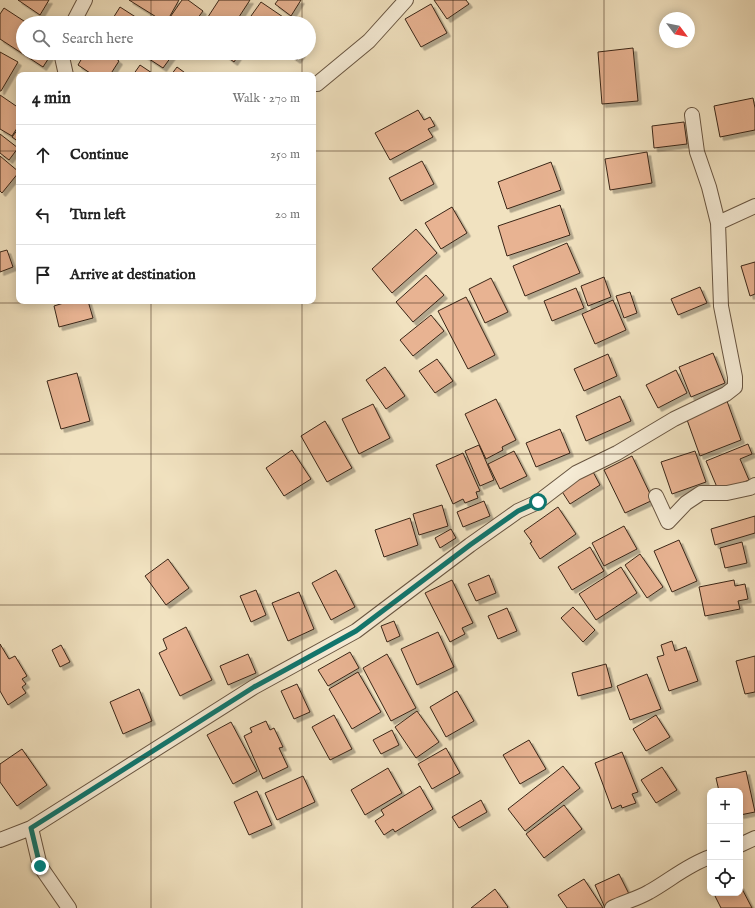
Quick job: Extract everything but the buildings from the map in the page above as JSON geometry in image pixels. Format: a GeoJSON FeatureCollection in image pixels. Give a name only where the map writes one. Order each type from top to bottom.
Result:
{"type":"FeatureCollection","features":[{"type":"Feature","properties":{"kind":"street"},"geometry":{"type":"LineString","coordinates":[[77,16],[85,0]]}},
{"type":"Feature","properties":{"kind":"street"},"geometry":{"type":"LineString","coordinates":[[317,84],[368,41],[406,0]]}},
{"type":"Feature","properties":{"kind":"street"},"geometry":{"type":"LineString","coordinates":[[63,60],[65,72]]}},
{"type":"Feature","properties":{"kind":"street"},"geometry":{"type":"LineString","coordinates":[[0,840],[31,828],[254,687],[356,631],[470,545],[518,511],[538,502],[576,472],[617,453],[674,419],[726,394],[735,387],[721,306],[718,223],[697,152],[692,115]]}},
{"type":"Feature","properties":{"kind":"street"},"geometry":{"type":"LineString","coordinates":[[718,223],[755,206]]}},
{"type":"Feature","properties":{"kind":"street"},"geometry":{"type":"LineString","coordinates":[[656,496],[668,522],[686,503],[701,493],[727,493],[750,488],[755,485]]}},
{"type":"Feature","properties":{"kind":"street"},"geometry":{"type":"LineString","coordinates":[[31,828],[40,866],[69,908]]}},
{"type":"Feature","properties":{"kind":"street"},"geometry":{"type":"LineString","coordinates":[[743,844],[755,838]]}},
{"type":"Feature","properties":{"kind":"street"},"geometry":{"type":"LineString","coordinates":[[612,908],[647,893],[684,870],[707,858]]}},
{"type":"Feature","properties":{"kind":"route"},"geometry":{"type":"LineString","coordinates":[[40,866],[31,828],[254,687],[356,631],[470,545],[518,511],[538,502]]}}]}
